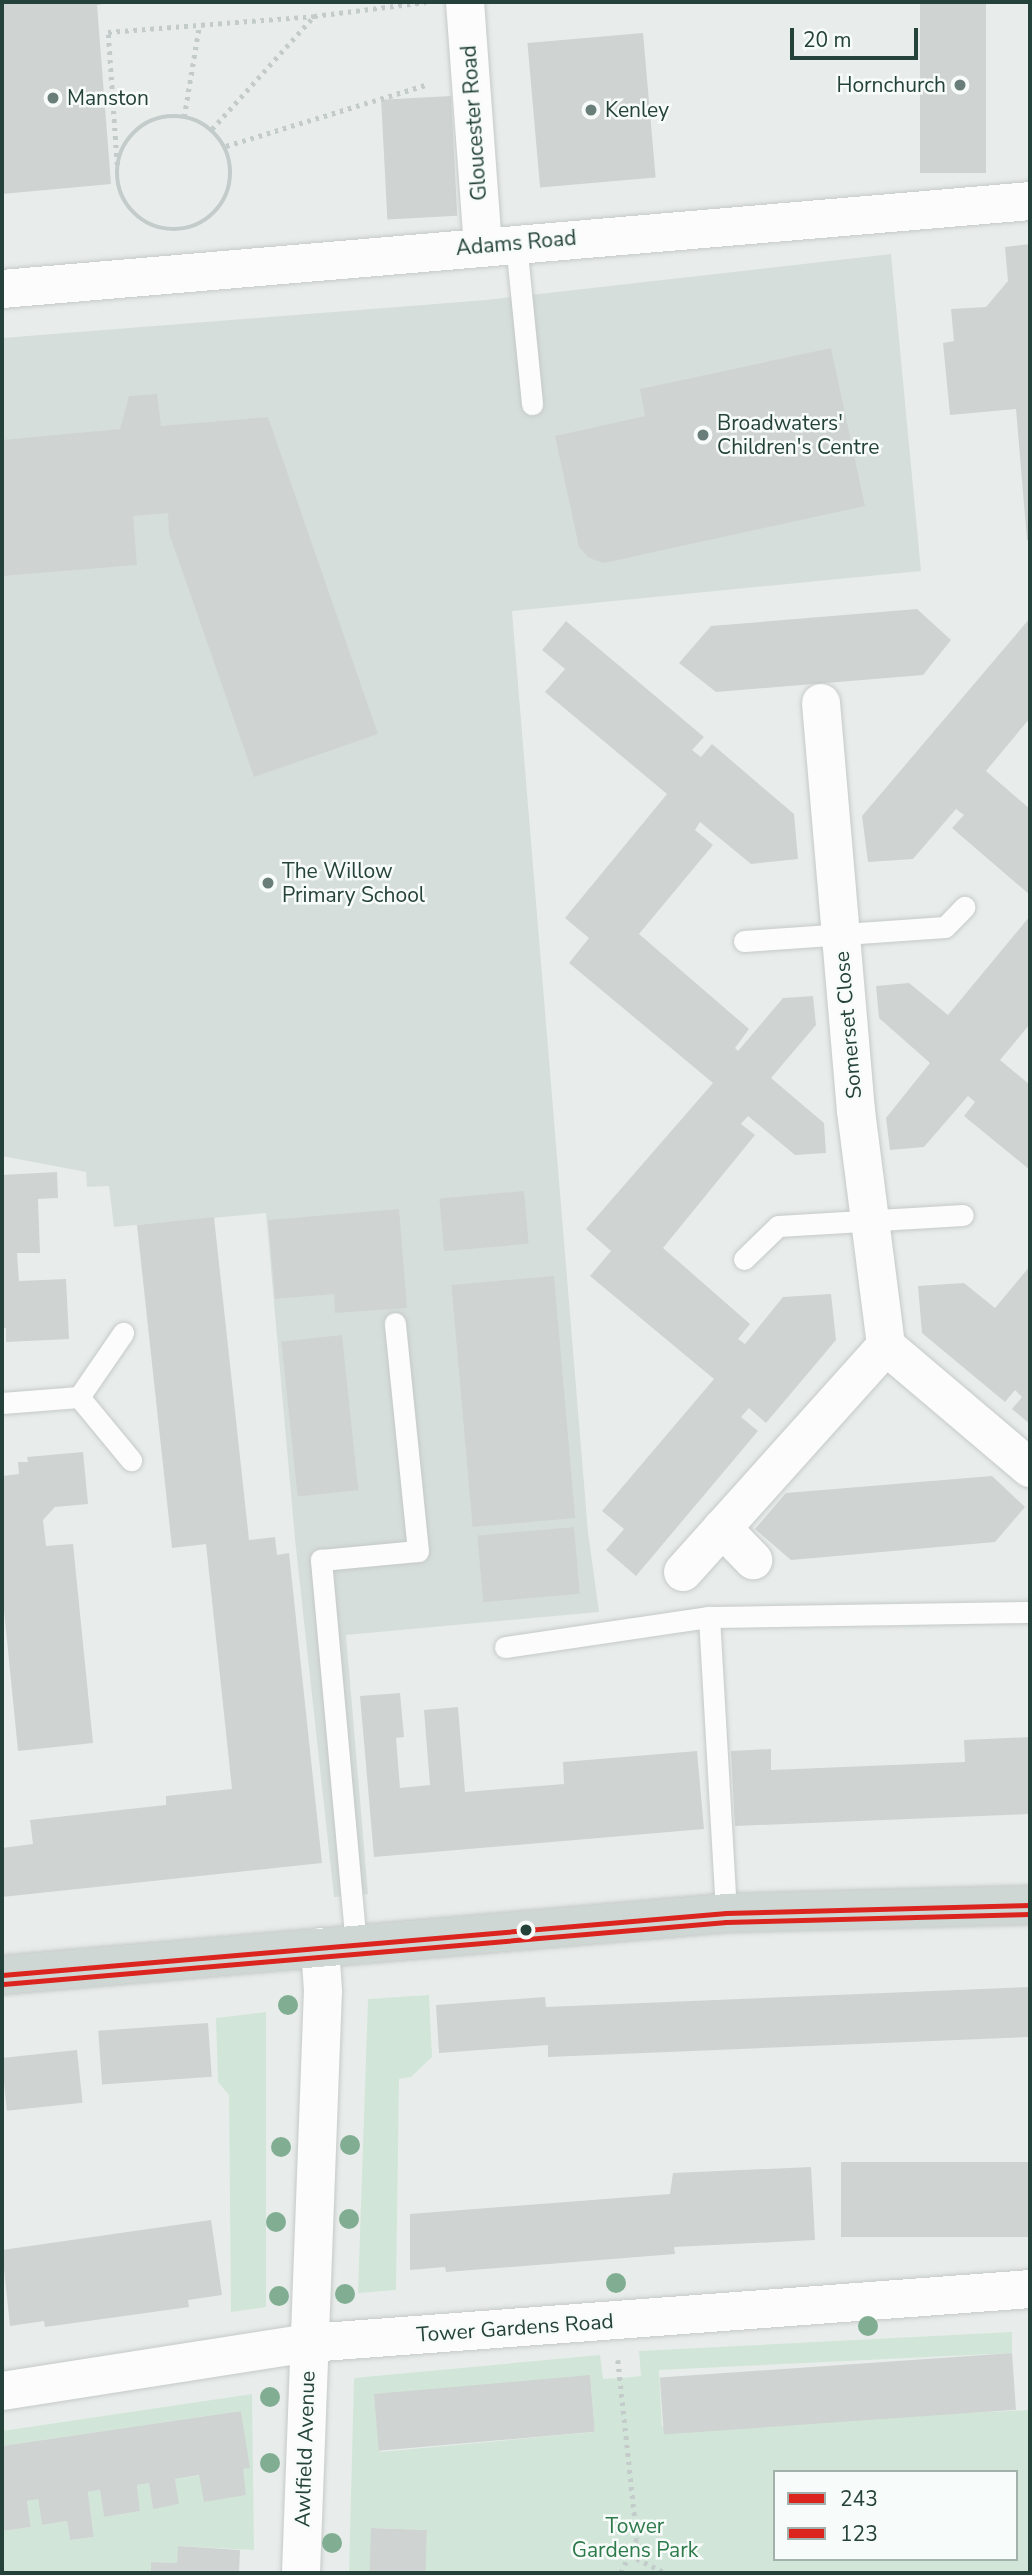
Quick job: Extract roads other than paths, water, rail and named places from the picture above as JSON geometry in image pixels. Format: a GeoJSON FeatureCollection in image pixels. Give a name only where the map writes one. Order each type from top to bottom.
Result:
{"type":"FeatureCollection","features":[{"type":"Feature","properties":{"kind":"main road"},"geometry":{"type":"LineString","coordinates":[[2,1975],[726,1913],[1030,1905]]}},
{"type":"Feature","properties":{"kind":"street","name":"Gloucester Road"},"geometry":{"type":"LineString","coordinates":[[465,2],[499,244]]}},
{"type":"Feature","properties":{"kind":"street","name":"Adams Road"},"geometry":{"type":"LineString","coordinates":[[2,289],[499,244],[1030,201]]}},
{"type":"Feature","properties":{"kind":"street","name":"Somerset Close"},"geometry":{"type":"LineString","coordinates":[[821,703],[840,935],[868,1219],[886,1346]]}},
{"type":"Feature","properties":{"kind":"street"},"geometry":{"type":"LineString","coordinates":[[683,1572],[886,1346],[1030,1468]]}},
{"type":"Feature","properties":{"kind":"street"},"geometry":{"type":"LineString","coordinates":[[722,1528],[753,1560]]}},
{"type":"Feature","properties":{"kind":"street","name":"Awlfield Avenue"},"geometry":{"type":"LineString","coordinates":[[301,2573],[323,1991],[338,1946]]}},
{"type":"Feature","properties":{"kind":"street","name":"Tower Gardens Road"},"geometry":{"type":"LineString","coordinates":[[2,2391],[309,2343],[1030,2289]]}},
{"type":"Feature","properties":{"kind":"lane"},"geometry":{"type":"LineString","coordinates":[[499,244],[532,404]]}},
{"type":"Feature","properties":{"kind":"lane"},"geometry":{"type":"LineString","coordinates":[[744,941],[945,927],[964,907]]}},
{"type":"Feature","properties":{"kind":"lane"},"geometry":{"type":"LineString","coordinates":[[744,1259],[778,1226],[963,1215]]}},
{"type":"Feature","properties":{"kind":"lane"},"geometry":{"type":"LineString","coordinates":[[338,1946],[321,1560],[418,1550],[395,1323]]}},
{"type":"Feature","properties":{"kind":"lane"},"geometry":{"type":"LineString","coordinates":[[79,1397],[123,1333]]}},
{"type":"Feature","properties":{"kind":"lane"},"geometry":{"type":"LineString","coordinates":[[2,1403],[79,1397]]}},
{"type":"Feature","properties":{"kind":"lane"},"geometry":{"type":"LineString","coordinates":[[79,1397],[131,1460]]}},
{"type":"Feature","properties":{"kind":"lane"},"geometry":{"type":"LineString","coordinates":[[505,1647],[709,1617],[1030,1612]]}},
{"type":"Feature","properties":{"kind":"lane"},"geometry":{"type":"LineString","coordinates":[[709,1617],[726,1913]]}},
{"type":"Feature","properties":{"kind":"place","name":"Hornchurch"},"geometry":{"type":"Point","coordinates":[960,85]}},
{"type":"Feature","properties":{"kind":"place","name":"Manston"},"geometry":{"type":"Point","coordinates":[53,98]}},
{"type":"Feature","properties":{"kind":"place","name":"Kenley"},"geometry":{"type":"Point","coordinates":[591,110]}},
{"type":"Feature","properties":{"kind":"place","name":"Broadwaters' Children's Centre"},"geometry":{"type":"Point","coordinates":[703,435]}},
{"type":"Feature","properties":{"kind":"place","name":"The Willow Primary School"},"geometry":{"type":"Point","coordinates":[268,883]}},
{"type":"Feature","properties":{"kind":"park label","name":"Tower Gardens Park"},"geometry":{"type":"Point","coordinates":[635,2538]}}]}
